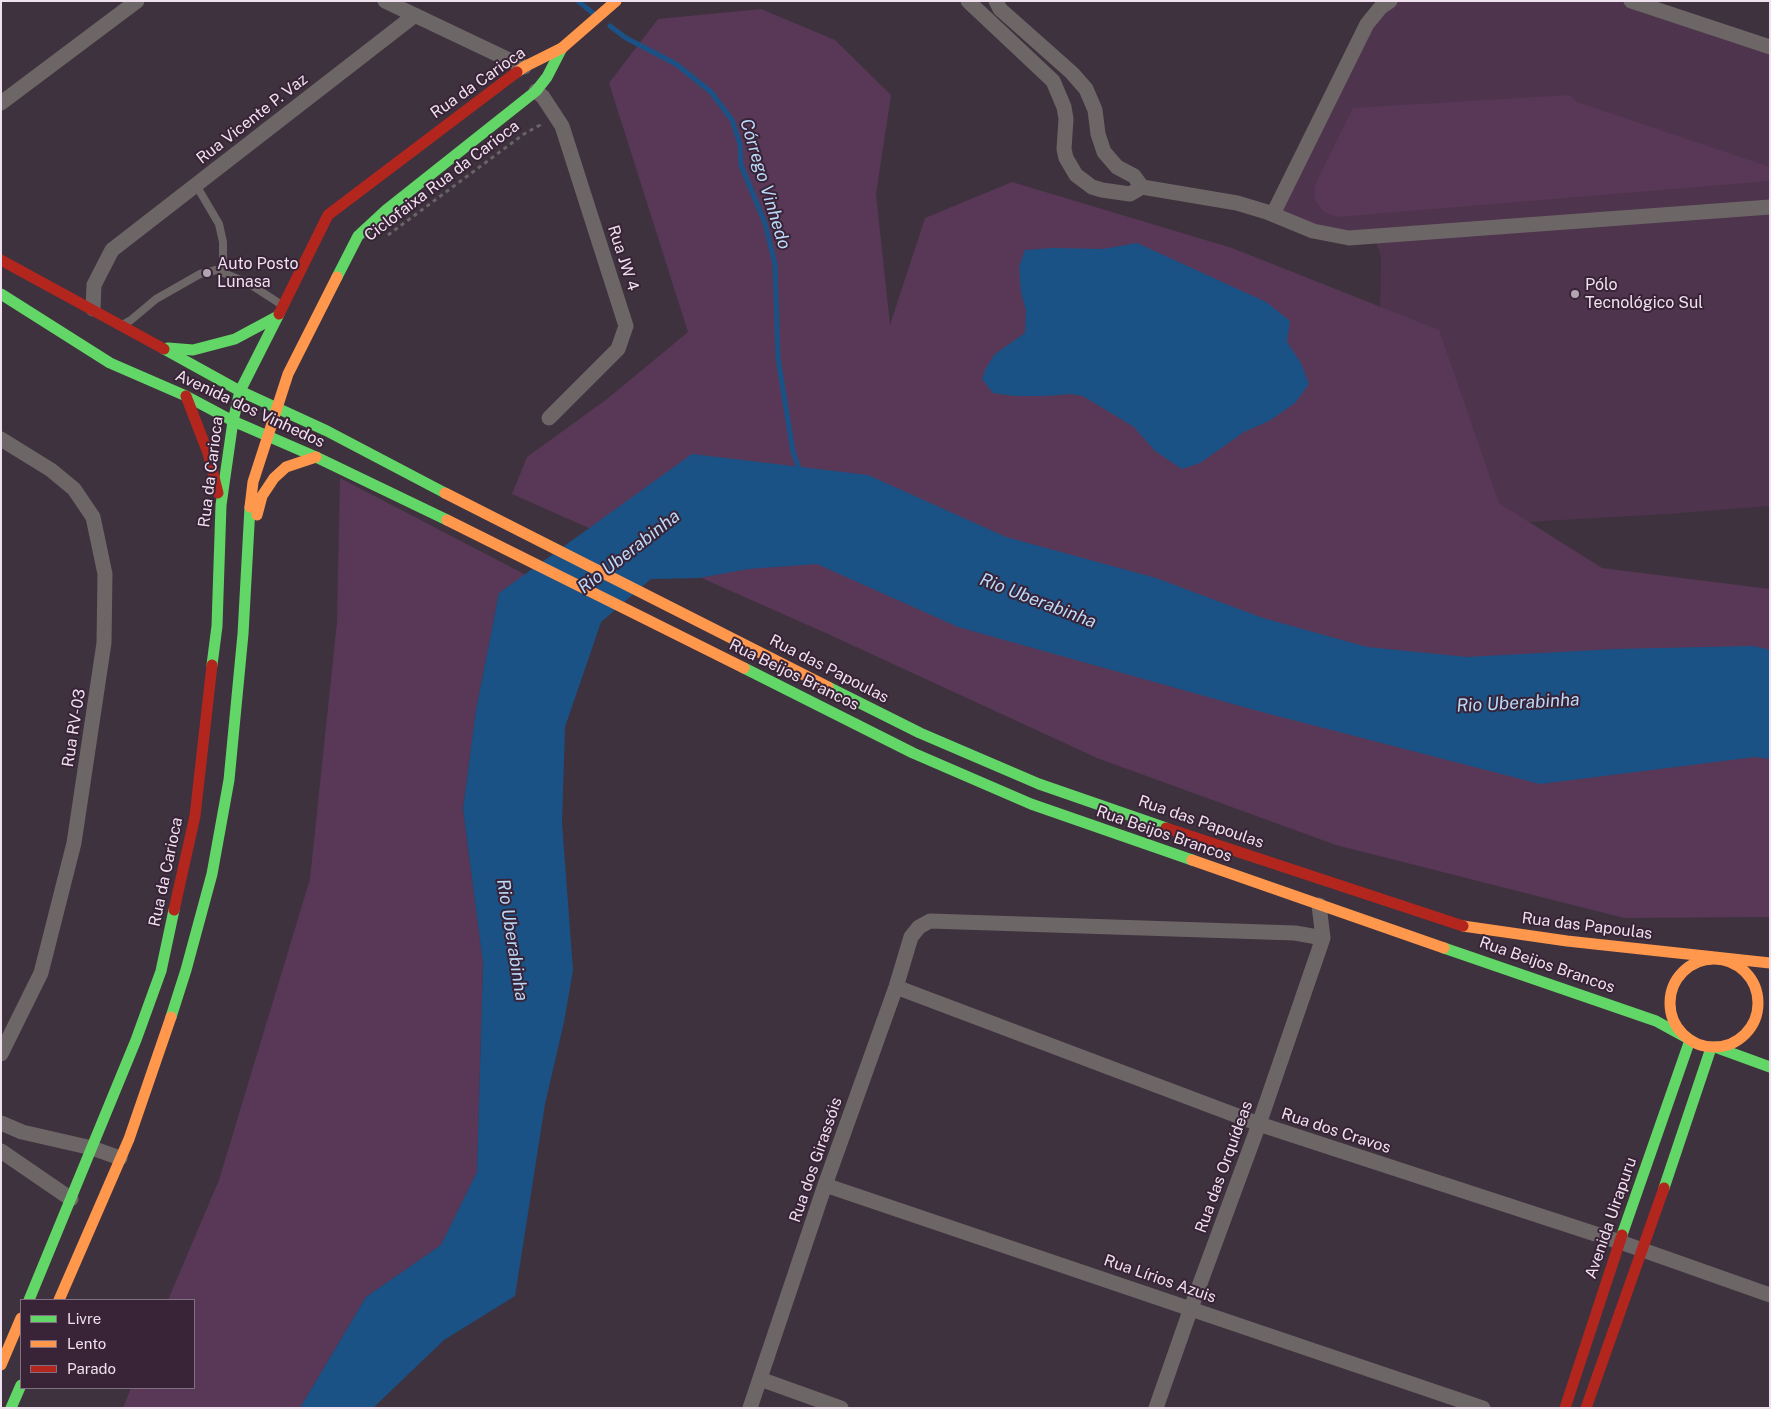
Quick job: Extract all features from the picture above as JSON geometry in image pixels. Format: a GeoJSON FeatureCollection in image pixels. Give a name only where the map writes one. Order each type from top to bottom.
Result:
{"type":"FeatureCollection","features":[{"type":"Feature","properties":{"kind":"main road"},"geometry":{"type":"LineString","coordinates":[[565,45],[616,1]]}},
{"type":"Feature","properties":{"kind":"main road","name":"Rua da Carioca"},"geometry":{"type":"LineString","coordinates":[[29,1299],[136,1040],[160,971],[195,816],[218,626],[221,505],[233,421],[240,391],[328,215],[362,188],[411,162],[524,67],[565,45]]}},
{"type":"Feature","properties":{"kind":"main road","name":"Rua da Carioca"},"geometry":{"type":"LineString","coordinates":[[59,1299],[132,1130],[173,1014],[212,874],[229,780],[235,728],[253,482],[288,374],[358,236],[383,202],[431,175],[540,94],[565,45]]}},
{"type":"Feature","properties":{"kind":"main road"},"geometry":{"type":"LineString","coordinates":[[411,162],[422,174],[431,175]]}},
{"type":"Feature","properties":{"kind":"main road"},"geometry":{"type":"LineString","coordinates":[[362,188],[372,189],[383,202]]}},
{"type":"Feature","properties":{"kind":"main road","name":"Avenida dos Vinhedos"},"geometry":{"type":"LineString","coordinates":[[1,260],[94,309],[240,391],[327,431],[498,519]]}},
{"type":"Feature","properties":{"kind":"main road","name":"Avenida dos Vinhedos"},"geometry":{"type":"LineString","coordinates":[[1,294],[110,363],[186,396],[233,421],[316,457],[645,620]]}},
{"type":"Feature","properties":{"kind":"main road"},"geometry":{"type":"LineString","coordinates":[[161,347],[193,350],[234,339],[276,317]]}},
{"type":"Feature","properties":{"kind":"main road"},"geometry":{"type":"LineString","coordinates":[[288,374],[295,393]]}},
{"type":"Feature","properties":{"kind":"main road"},"geometry":{"type":"LineString","coordinates":[[186,396],[208,453],[221,505]]}},
{"type":"Feature","properties":{"kind":"main road"},"geometry":{"type":"LineString","coordinates":[[307,410],[327,431]]}},
{"type":"Feature","properties":{"kind":"main road"},"geometry":{"type":"LineString","coordinates":[[247,556],[262,496],[274,478],[286,467],[316,457]]}},
{"type":"Feature","properties":{"kind":"main road","name":"Rua das Papoulas"},"geometry":{"type":"LineString","coordinates":[[498,519],[920,733],[1039,784],[1462,926],[1567,941],[1770,963]]}},
{"type":"Feature","properties":{"kind":"main road","name":"Rua Beijos Brancos"},"geometry":{"type":"LineString","coordinates":[[645,620],[913,753],[1031,804],[1656,1021],[1689,1039]]}},
{"type":"Feature","properties":{"kind":"main road"},"geometry":{"type":"LineString","coordinates":[[1713,1047],[1732,1044],[1746,1034],[1755,1020],[1759,1004],[1756,987],[1747,972],[1734,962],[1717,958],[1700,960],[1684,968],[1674,982],[1669,999],[1671,1017],[1680,1032],[1689,1039],[1770,1068]]}},
{"type":"Feature","properties":{"kind":"main road","name":"Avenida Uirapuru"},"geometry":{"type":"LineString","coordinates":[[1564,1408],[1689,1039]]}},
{"type":"Feature","properties":{"kind":"main road"},"geometry":{"type":"LineString","coordinates":[[1586,1408],[1713,1047]]}},
{"type":"Feature","properties":{"kind":"main road"},"geometry":{"type":"LineString","coordinates":[[1,1364],[19,1330]]}},
{"type":"Feature","properties":{"kind":"main road"},"geometry":{"type":"LineString","coordinates":[[11,1408],[20,1387]]}},
{"type":"Feature","properties":{"kind":"street"},"geometry":{"type":"LineString","coordinates":[[1,103],[137,1]]}},
{"type":"Feature","properties":{"kind":"street"},"geometry":{"type":"LineString","coordinates":[[385,1],[524,67]]}},
{"type":"Feature","properties":{"kind":"street"},"geometry":{"type":"LineString","coordinates":[[968,1],[1053,81],[1064,107],[1066,119],[1064,149],[1066,158],[1076,175],[1092,187],[1102,190],[1130,194],[1142,187],[1238,204],[1273,214],[1313,231],[1349,238],[1770,207]]}},
{"type":"Feature","properties":{"kind":"street"},"geometry":{"type":"LineString","coordinates":[[996,1],[1000,9],[1072,73],[1086,89],[1096,110],[1098,134],[1104,152],[1117,167],[1134,176],[1142,187]]}},
{"type":"Feature","properties":{"kind":"street"},"geometry":{"type":"LineString","coordinates":[[1273,214],[1367,24],[1381,7],[1390,1]]}},
{"type":"Feature","properties":{"kind":"street"},"geometry":{"type":"LineString","coordinates":[[1631,1],[1770,47]]}},
{"type":"Feature","properties":{"kind":"street","name":"Rua Vicente P. Vaz"},"geometry":{"type":"LineString","coordinates":[[94,309],[94,285],[112,250],[415,15]]}},
{"type":"Feature","properties":{"kind":"street"},"geometry":{"type":"LineString","coordinates":[[1017,46],[1027,34]]}},
{"type":"Feature","properties":{"kind":"street","name":"Rua JW 4"},"geometry":{"type":"LineString","coordinates":[[540,94],[562,126],[626,326],[618,349],[550,418]]}},
{"type":"Feature","properties":{"kind":"street","name":"Rua RV-03"},"geometry":{"type":"LineString","coordinates":[[1,439],[51,470],[74,489],[93,517],[105,574],[104,643],[74,843],[41,973],[1,1054]]}},
{"type":"Feature","properties":{"kind":"street","name":"Rua das Orquídeas"},"geometry":{"type":"LineString","coordinates":[[1156,1408],[1259,1124],[1323,938],[1319,905]]}},
{"type":"Feature","properties":{"kind":"street","name":"Rua dos Girassóis"},"geometry":{"type":"LineString","coordinates":[[750,1408],[825,1184],[896,987],[911,937],[919,927],[930,921],[1296,933],[1323,938]]}},
{"type":"Feature","properties":{"kind":"street","name":"Rua dos Cravos"},"geometry":{"type":"LineString","coordinates":[[896,987],[1259,1124],[1620,1242],[1770,1295]]}},
{"type":"Feature","properties":{"kind":"street"},"geometry":{"type":"LineString","coordinates":[[1,1123],[22,1132],[92,1148],[120,1158]]}},
{"type":"Feature","properties":{"kind":"street"},"geometry":{"type":"LineString","coordinates":[[1,1151],[71,1199]]}},
{"type":"Feature","properties":{"kind":"street","name":"Rua Lírios Azuis"},"geometry":{"type":"LineString","coordinates":[[825,1184],[1483,1408]]}},
{"type":"Feature","properties":{"kind":"street"},"geometry":{"type":"LineString","coordinates":[[760,1380],[841,1408]]}},
{"type":"Feature","properties":{"kind":"lane"},"geometry":{"type":"LineString","coordinates":[[196,185],[219,224],[223,242],[223,273]]}},
{"type":"Feature","properties":{"kind":"lane"},"geometry":{"type":"LineString","coordinates":[[122,325],[156,299],[200,274],[216,270],[248,283],[282,305]]}},
{"type":"Feature","properties":{"kind":"path","name":"Ciclofaixa Rua da Carioca"},"geometry":{"type":"LineString","coordinates":[[384,239],[524,134],[540,125],[540,94]]}},
{"type":"Feature","properties":{"kind":"shaded area","name":"Pólo Tecnológico Sul"},"geometry":{"type":"Polygon","coordinates":[[[1390,1],[1631,1],[1770,47],[1770,506],[1439,527],[1380,331],[1381,256],[1374,236],[1349,238],[1273,214],[1367,24],[1390,1]]]}},
{"type":"Feature","properties":{"kind":"shaded area"},"geometry":{"type":"Polygon","coordinates":[[[761,9],[835,40],[891,95],[876,194],[890,325],[925,218],[1012,182],[1232,248],[1439,330],[1499,503],[1602,568],[1770,589],[1770,917],[1624,918],[1336,845],[1097,758],[828,634],[512,494],[527,457],[607,399],[688,332],[609,83],[658,19],[761,9]]]}},
{"type":"Feature","properties":{"kind":"shaded area"},"geometry":{"type":"Polygon","coordinates":[[[1569,95],[1577,102],[1770,167],[1770,181],[1337,217],[1323,211],[1315,200],[1314,187],[1353,108],[1569,95]]]}},
{"type":"Feature","properties":{"kind":"shaded area"},"geometry":{"type":"Polygon","coordinates":[[[340,478],[526,575],[499,593],[476,710],[463,809],[483,963],[477,1172],[441,1245],[366,1297],[300,1408],[123,1408],[131,1389],[195,1389],[195,1299],[168,1299],[219,1180],[310,879],[337,622],[340,478]]]}},
{"type":"Feature","properties":{"kind":"water"},"geometry":{"type":"Polygon","coordinates":[[[1137,243],[1266,302],[1290,321],[1287,342],[1301,363],[1309,384],[1295,403],[1269,421],[1244,432],[1200,463],[1182,469],[1155,451],[1134,427],[1083,396],[1070,394],[1015,396],[993,393],[982,379],[986,368],[995,354],[1025,333],[1026,311],[1021,292],[1019,267],[1025,250],[1053,248],[1103,249],[1137,243]]]}},
{"type":"Feature","properties":{"kind":"water","name":"Rio Uberabinha"},"geometry":{"type":"Polygon","coordinates":[[[692,454],[868,475],[1006,537],[1156,578],[1263,618],[1367,647],[1467,657],[1615,649],[1753,646],[1770,650],[1770,759],[1755,757],[1540,784],[1258,711],[958,627],[817,564],[748,569],[699,578],[651,579],[601,622],[565,727],[562,823],[573,970],[564,1022],[545,1104],[515,1296],[444,1340],[373,1408],[300,1408],[366,1297],[441,1245],[477,1172],[483,963],[463,809],[476,710],[499,593],[692,454]]]}},
{"type":"Feature","properties":{"kind":"waterway","name":"Córrego Vinhedo"},"geometry":{"type":"LineString","coordinates":[[578,1],[594,14]]}},
{"type":"Feature","properties":{"kind":"waterway","name":"Córrego Vinhedo"},"geometry":{"type":"LineString","coordinates":[[610,26],[626,38],[676,64],[711,92],[732,120],[740,144],[741,165],[765,223],[775,264],[778,358],[793,452],[800,471]]}},
{"type":"Feature","properties":{"kind":"traffic: fast"},"geometry":{"type":"LineString","coordinates":[[337,277],[358,236],[386,210],[536,91],[547,77],[562,48]]}},
{"type":"Feature","properties":{"kind":"traffic: fast"},"geometry":{"type":"LineString","coordinates":[[1,294],[110,363],[186,396],[233,421],[316,457],[447,520]]}},
{"type":"Feature","properties":{"kind":"traffic: fast"},"geometry":{"type":"LineString","coordinates":[[212,665],[217,626],[221,505],[233,421],[240,391],[279,314]]}},
{"type":"Feature","properties":{"kind":"traffic: fast"},"geometry":{"type":"LineString","coordinates":[[168,348],[193,350],[235,339],[276,317]]}},
{"type":"Feature","properties":{"kind":"traffic: fast"},"geometry":{"type":"LineString","coordinates":[[164,349],[240,391],[327,431],[445,493]]}},
{"type":"Feature","properties":{"kind":"traffic: fast"},"geometry":{"type":"LineString","coordinates":[[171,1017],[212,874],[229,780],[243,634],[250,507]]}},
{"type":"Feature","properties":{"kind":"traffic: fast"},"geometry":{"type":"LineString","coordinates":[[744,668],[913,753],[1031,804],[1192,860]]}},
{"type":"Feature","properties":{"kind":"traffic: fast"},"geometry":{"type":"LineString","coordinates":[[828,687],[920,733],[1039,784],[1166,828]]}},
{"type":"Feature","properties":{"kind":"traffic: fast"},"geometry":{"type":"LineString","coordinates":[[29,1299],[136,1040],[161,971],[174,910]]}},
{"type":"Feature","properties":{"kind":"traffic: fast"},"geometry":{"type":"LineString","coordinates":[[1444,948],[1656,1021],[1687,1038]]}},
{"type":"Feature","properties":{"kind":"traffic: fast"},"geometry":{"type":"LineString","coordinates":[[1622,1235],[1690,1040]]}},
{"type":"Feature","properties":{"kind":"traffic: fast"},"geometry":{"type":"LineString","coordinates":[[1715,1047],[1770,1067]]}},
{"type":"Feature","properties":{"kind":"traffic: fast"},"geometry":{"type":"LineString","coordinates":[[1664,1188],[1711,1048]]}},
{"type":"Feature","properties":{"kind":"traffic: fast"},"geometry":{"type":"LineString","coordinates":[[11,1408],[20,1387]]}},
{"type":"Feature","properties":{"kind":"traffic: slow"},"geometry":{"type":"LineString","coordinates":[[517,72],[562,48],[616,1]]}},
{"type":"Feature","properties":{"kind":"traffic: slow"},"geometry":{"type":"LineString","coordinates":[[250,507],[253,482],[288,374],[337,277]]}},
{"type":"Feature","properties":{"kind":"traffic: slow"},"geometry":{"type":"LineString","coordinates":[[257,515],[262,496],[274,478],[286,467],[316,457]]}},
{"type":"Feature","properties":{"kind":"traffic: slow"},"geometry":{"type":"LineString","coordinates":[[445,493],[828,687]]}},
{"type":"Feature","properties":{"kind":"traffic: slow"},"geometry":{"type":"LineString","coordinates":[[447,520],[744,668]]}},
{"type":"Feature","properties":{"kind":"traffic: slow"},"geometry":{"type":"LineString","coordinates":[[1192,860],[1444,948]]}},
{"type":"Feature","properties":{"kind":"traffic: slow"},"geometry":{"type":"LineString","coordinates":[[1463,926],[1567,941],[1770,963]]}},
{"type":"Feature","properties":{"kind":"traffic: slow"},"geometry":{"type":"LineString","coordinates":[[1705,959],[1723,959],[1739,966],[1751,978],[1758,994],[1758,1003],[1758,1012],[1751,1028],[1739,1040],[1723,1047],[1705,1047],[1689,1040],[1677,1028],[1670,1012],[1670,994],[1677,978],[1689,966],[1705,959]]}},
{"type":"Feature","properties":{"kind":"traffic: slow"},"geometry":{"type":"LineString","coordinates":[[59,1299],[129,1139],[171,1017]]}},
{"type":"Feature","properties":{"kind":"traffic: slow"},"geometry":{"type":"LineString","coordinates":[[1,1365],[20,1320]]}},
{"type":"Feature","properties":{"kind":"traffic: jam"},"geometry":{"type":"LineString","coordinates":[[279,314],[328,215],[517,72]]}},
{"type":"Feature","properties":{"kind":"traffic: jam"},"geometry":{"type":"LineString","coordinates":[[1,260],[164,349]]}},
{"type":"Feature","properties":{"kind":"traffic: jam"},"geometry":{"type":"LineString","coordinates":[[186,396],[208,453],[218,493]]}},
{"type":"Feature","properties":{"kind":"traffic: jam"},"geometry":{"type":"LineString","coordinates":[[174,910],[195,816],[212,665]]}},
{"type":"Feature","properties":{"kind":"traffic: jam"},"geometry":{"type":"LineString","coordinates":[[1166,828],[1463,926]]}},
{"type":"Feature","properties":{"kind":"traffic: jam"},"geometry":{"type":"LineString","coordinates":[[1586,1408],[1664,1188]]}},
{"type":"Feature","properties":{"kind":"traffic: jam"},"geometry":{"type":"LineString","coordinates":[[1565,1408],[1622,1235]]}},
{"type":"Feature","properties":{"kind":"place","name":"Auto Posto Lunasa"},"geometry":{"type":"Point","coordinates":[207,273]}},
{"type":"Feature","properties":{"kind":"place","name":"Pólo Tecnológico Sul"},"geometry":{"type":"Point","coordinates":[1575,294]}}]}
